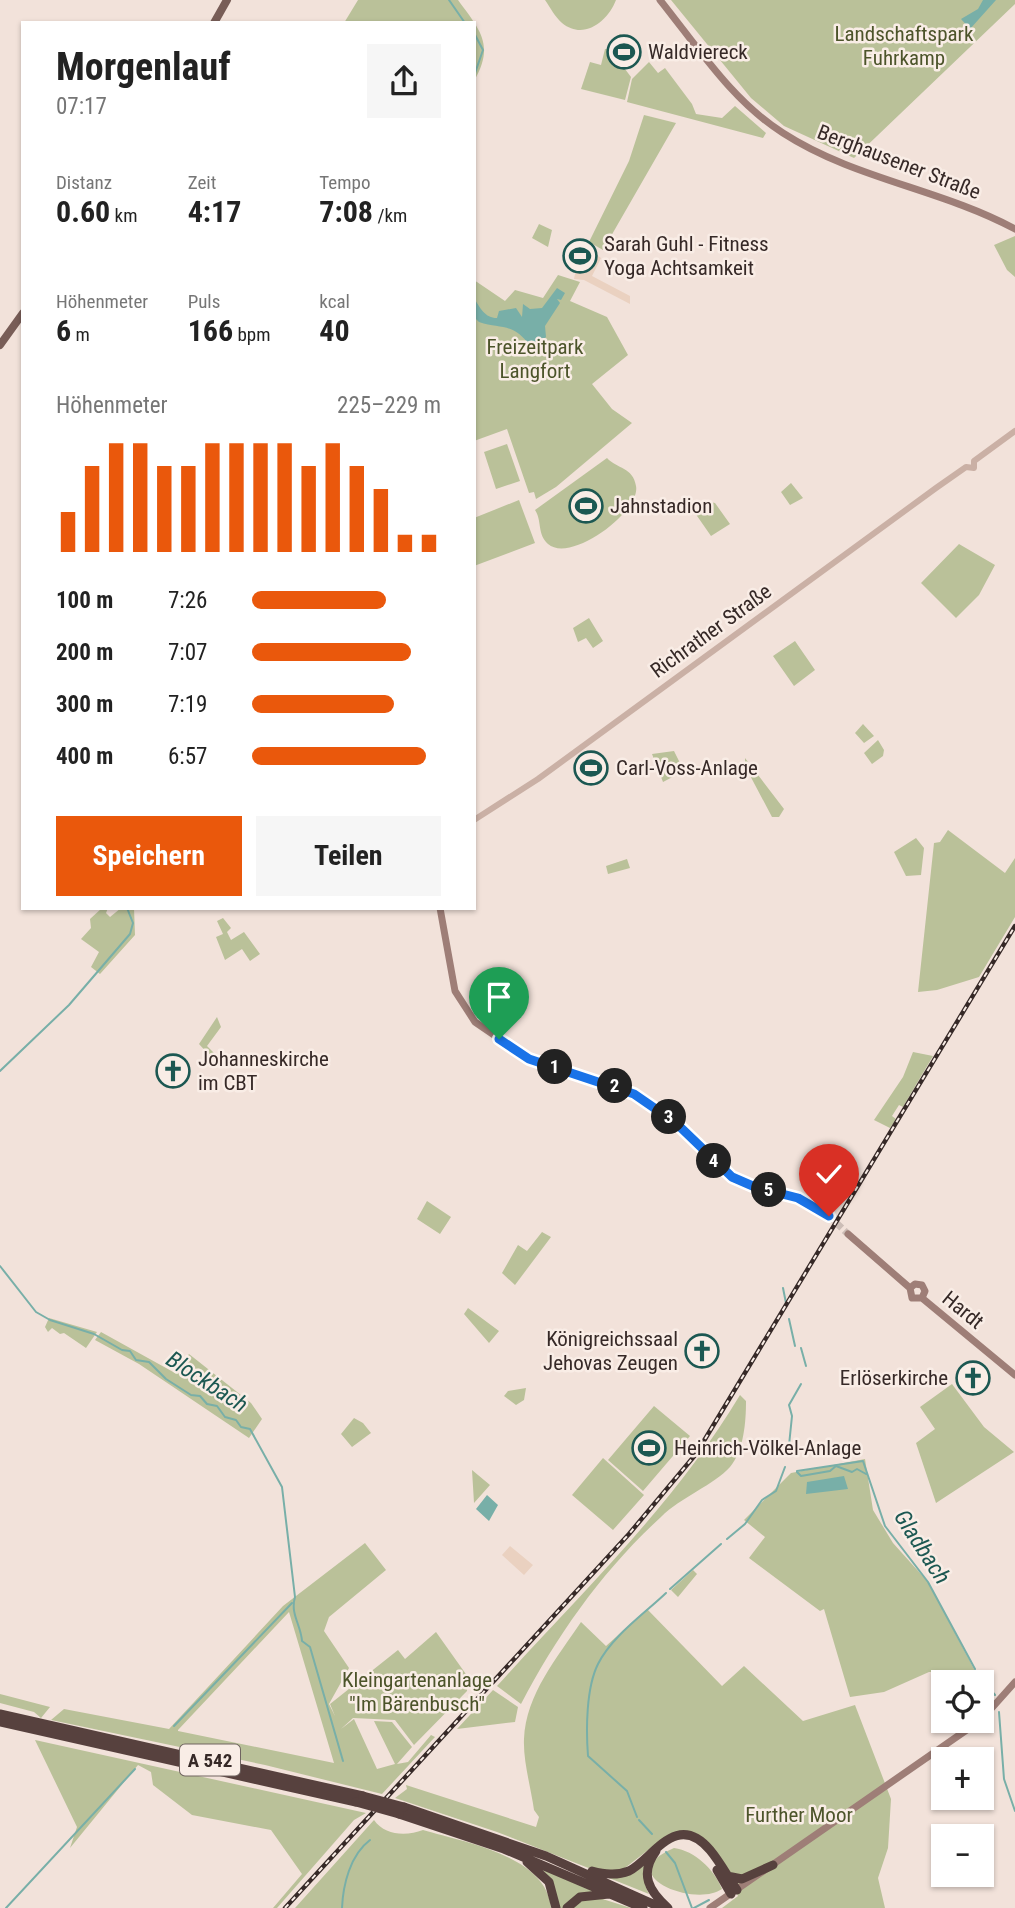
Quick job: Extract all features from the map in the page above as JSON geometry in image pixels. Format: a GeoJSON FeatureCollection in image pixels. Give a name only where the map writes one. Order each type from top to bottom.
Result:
{"type":"FeatureCollection","features":[{"type":"Feature","properties":{"kind":"highway","name":"A 542"},"geometry":{"type":"LineString","coordinates":[[0,1714],[26,1725]]}},
{"type":"Feature","properties":{"kind":"highway","name":"A 542"},"geometry":{"type":"LineString","coordinates":[[0,1722],[54,1731],[402,1810],[546,1856],[662,1908]]}},
{"type":"Feature","properties":{"kind":"highway","name":"A 542"},"geometry":{"type":"LineString","coordinates":[[402,1810],[504,1849],[643,1908]]}},
{"type":"Feature","properties":{"kind":"highway"},"geometry":{"type":"LineString","coordinates":[[546,1856],[602,1873],[619,1874],[634,1867],[659,1843],[680,1836],[704,1844],[727,1875],[734,1892]]}},
{"type":"Feature","properties":{"kind":"highway"},"geometry":{"type":"LineString","coordinates":[[668,1908],[650,1889],[646,1871],[656,1851],[670,1842],[688,1842],[704,1850],[734,1892]]}},
{"type":"Feature","properties":{"kind":"highway"},"geometry":{"type":"LineString","coordinates":[[504,1849],[544,1875],[552,1889],[556,1908]]}},
{"type":"Feature","properties":{"kind":"highway"},"geometry":{"type":"LineString","coordinates":[[727,1875],[742,1879],[773,1865]]}},
{"type":"Feature","properties":{"kind":"highway"},"geometry":{"type":"LineString","coordinates":[[567,1908],[580,1897],[612,1893]]}},
{"type":"Feature","properties":{"kind":"main road"},"geometry":{"type":"LineString","coordinates":[[215,21],[227,0]]}},
{"type":"Feature","properties":{"kind":"main road","name":"Berghausener Straße"},"geometry":{"type":"LineString","coordinates":[[660,0],[748,105],[781,132],[828,158],[973,208],[1015,229]]}},
{"type":"Feature","properties":{"kind":"main road"},"geometry":{"type":"LineString","coordinates":[[0,345],[21,316]]}},
{"type":"Feature","properties":{"kind":"main road"},"geometry":{"type":"LineString","coordinates":[[440,910],[455,991],[475,1022],[529,1059],[634,1094],[676,1123],[732,1177],[755,1187],[798,1198],[829,1216]]}},
{"type":"Feature","properties":{"kind":"main road"},"geometry":{"type":"LineString","coordinates":[[848,1234],[910,1288],[912,1298],[922,1298],[925,1291],[922,1285],[915,1283],[910,1288]]}},
{"type":"Feature","properties":{"kind":"main road","name":"Hardt"},"geometry":{"type":"LineString","coordinates":[[922,1298],[1015,1375]]}},
{"type":"Feature","properties":{"kind":"main road"},"geometry":{"type":"LineString","coordinates":[[994,1705],[1015,1682]]}},
{"type":"Feature","properties":{"kind":"main road"},"geometry":{"type":"LineString","coordinates":[[710,1908],[962,1733]]}},
{"type":"Feature","properties":{"kind":"street","name":"Richrather Straße"},"geometry":{"type":"LineString","coordinates":[[476,819],[538,779],[966,467],[973,468],[974,461],[1015,431]]}},
{"type":"Feature","properties":{"kind":"green space"},"geometry":{"type":"Polygon","coordinates":[[[358,0],[458,0],[474,21],[345,21],[358,0]]]}},
{"type":"Feature","properties":{"kind":"green space"},"geometry":{"type":"Polygon","coordinates":[[[545,0],[616,0],[601,21],[587,29],[579,30],[562,23],[545,0]]]}},
{"type":"Feature","properties":{"kind":"green space","name":"Landschaftspark Fuhrkamp"},"geometry":{"type":"Polygon","coordinates":[[[671,0],[1015,0],[1015,4],[854,158],[784,126],[751,98],[671,0]]]}},
{"type":"Feature","properties":{"kind":"green space"},"geometry":{"type":"Polygon","coordinates":[[[476,25],[484,47],[476,77],[476,25]]]}},
{"type":"Feature","properties":{"kind":"green space","name":"Waldviereck"},"geometry":{"type":"Polygon","coordinates":[[[620,34],[640,59],[627,69],[608,44],[620,34]]]}},
{"type":"Feature","properties":{"kind":"green space"},"geometry":{"type":"Polygon","coordinates":[[[605,49],[610,49],[631,77],[625,100],[581,89],[590,62],[601,65],[605,49]]]}},
{"type":"Feature","properties":{"kind":"green space"},"geometry":{"type":"Polygon","coordinates":[[[649,62],[658,73],[665,68],[692,104],[696,114],[722,118],[735,106],[766,133],[763,138],[627,102],[632,79],[649,62]]]}},
{"type":"Feature","properties":{"kind":"green space"},"geometry":{"type":"Polygon","coordinates":[[[644,115],[676,123],[603,250],[589,242],[629,161],[644,115]]]}},
{"type":"Feature","properties":{"kind":"green space"},"geometry":{"type":"Polygon","coordinates":[[[539,224],[552,230],[548,247],[532,238],[539,224]]]}},
{"type":"Feature","properties":{"kind":"green space"},"geometry":{"type":"Polygon","coordinates":[[[1015,236],[1015,277],[1007,270],[994,245],[1015,236]]]}},
{"type":"Feature","properties":{"kind":"green space","name":"Freizeitpark Langfort"},"geometry":{"type":"Polygon","coordinates":[[[558,275],[580,282],[570,301],[607,317],[628,355],[592,384],[612,409],[632,423],[556,487],[536,499],[534,492],[529,493],[507,429],[476,440],[476,281],[505,301],[515,290],[543,298],[558,275]]]}},
{"type":"Feature","properties":{"kind":"green space"},"geometry":{"type":"Polygon","coordinates":[[[507,444],[520,481],[496,489],[484,452],[507,444]]]}},
{"type":"Feature","properties":{"kind":"green space","name":"Jahnstadion"},"geometry":{"type":"Polygon","coordinates":[[[607,458],[632,475],[636,486],[635,496],[628,508],[616,521],[587,541],[572,547],[559,548],[548,544],[542,536],[535,510],[607,458]]]}},
{"type":"Feature","properties":{"kind":"green space"},"geometry":{"type":"Polygon","coordinates":[[[791,483],[803,498],[790,505],[781,492],[791,483]]]}},
{"type":"Feature","properties":{"kind":"green space"},"geometry":{"type":"Polygon","coordinates":[[[519,500],[535,543],[476,565],[476,517],[519,500]]]}},
{"type":"Feature","properties":{"kind":"green space"},"geometry":{"type":"Polygon","coordinates":[[[710,502],[715,503],[730,524],[711,536],[695,513],[710,502]]]}},
{"type":"Feature","properties":{"kind":"green space"},"geometry":{"type":"Polygon","coordinates":[[[959,544],[995,565],[979,595],[956,618],[921,583],[959,544]]]}},
{"type":"Feature","properties":{"kind":"green space"},"geometry":{"type":"Polygon","coordinates":[[[589,618],[603,641],[593,648],[586,638],[578,642],[573,628],[589,618]]]}},
{"type":"Feature","properties":{"kind":"green space"},"geometry":{"type":"Polygon","coordinates":[[[795,641],[815,670],[794,686],[773,656],[795,641]]]}},
{"type":"Feature","properties":{"kind":"green space"},"geometry":{"type":"Polygon","coordinates":[[[863,724],[874,736],[864,743],[855,733],[863,724]]]}},
{"type":"Feature","properties":{"kind":"green space"},"geometry":{"type":"Polygon","coordinates":[[[878,740],[884,750],[883,756],[872,764],[864,753],[878,740]]]}},
{"type":"Feature","properties":{"kind":"green space"},"geometry":{"type":"Polygon","coordinates":[[[674,751],[684,771],[663,782],[652,754],[674,751]]]}},
{"type":"Feature","properties":{"kind":"green space"},"geometry":{"type":"Polygon","coordinates":[[[745,758],[784,809],[779,817],[772,817],[745,766],[745,758]]]}},
{"type":"Feature","properties":{"kind":"green space"},"geometry":{"type":"Polygon","coordinates":[[[948,830],[1005,873],[1015,858],[1015,917],[979,977],[937,990],[918,992],[934,843],[940,842],[948,830]]]}},
{"type":"Feature","properties":{"kind":"green space"},"geometry":{"type":"Polygon","coordinates":[[[916,838],[924,848],[921,875],[906,876],[894,852],[916,838]]]}},
{"type":"Feature","properties":{"kind":"green space"},"geometry":{"type":"Polygon","coordinates":[[[627,859],[630,868],[608,874],[606,866],[627,859]]]}},
{"type":"Feature","properties":{"kind":"green space"},"geometry":{"type":"Polygon","coordinates":[[[100,910],[107,910],[106,913],[110,917],[119,910],[134,910],[135,935],[100,974],[91,967],[99,952],[81,939],[91,928],[90,919],[100,910]]]}},
{"type":"Feature","properties":{"kind":"green space"},"geometry":{"type":"Polygon","coordinates":[[[223,918],[231,928],[227,932],[231,940],[244,932],[260,954],[250,961],[242,949],[225,960],[216,937],[223,934],[217,921],[223,918]]]}},
{"type":"Feature","properties":{"kind":"green space"},"geometry":{"type":"Polygon","coordinates":[[[217,1017],[221,1027],[207,1046],[215,1054],[210,1056],[199,1044],[217,1017]]]}},
{"type":"Feature","properties":{"kind":"green space"},"geometry":{"type":"Polygon","coordinates":[[[913,1052],[933,1056],[903,1107],[899,1105],[892,1116],[896,1119],[890,1128],[874,1120],[903,1077],[913,1052]]]}},
{"type":"Feature","properties":{"kind":"green space"},"geometry":{"type":"Polygon","coordinates":[[[427,1201],[451,1217],[440,1234],[417,1219],[427,1201]]]}},
{"type":"Feature","properties":{"kind":"green space"},"geometry":{"type":"Polygon","coordinates":[[[542,1232],[551,1237],[515,1285],[502,1273],[518,1245],[527,1251],[542,1232]]]}},
{"type":"Feature","properties":{"kind":"green space"},"geometry":{"type":"Polygon","coordinates":[[[468,1308],[499,1331],[489,1343],[464,1314],[468,1308]]]}},
{"type":"Feature","properties":{"kind":"green space"},"geometry":{"type":"Polygon","coordinates":[[[49,1318],[97,1332],[86,1348],[64,1333],[60,1334],[52,1328],[48,1332],[45,1327],[49,1318]]]}},
{"type":"Feature","properties":{"kind":"green space"},"geometry":{"type":"Polygon","coordinates":[[[101,1332],[175,1373],[189,1354],[251,1403],[262,1419],[249,1438],[139,1364],[95,1340],[101,1332]]]}},
{"type":"Feature","properties":{"kind":"green space"},"geometry":{"type":"Polygon","coordinates":[[[952,1384],[984,1427],[1014,1452],[936,1503],[916,1443],[935,1429],[920,1407],[952,1384]]]}},
{"type":"Feature","properties":{"kind":"green space"},"geometry":{"type":"Polygon","coordinates":[[[526,1388],[524,1400],[516,1405],[504,1396],[508,1391],[526,1388]]]}},
{"type":"Feature","properties":{"kind":"green space"},"geometry":{"type":"Polygon","coordinates":[[[740,1395],[746,1401],[745,1427],[735,1460],[730,1467],[669,1510],[620,1559],[566,1628],[521,1704],[497,1686],[657,1510],[714,1435],[740,1395]]]}},
{"type":"Feature","properties":{"kind":"green space","name":"Heinrich-Völkel-Anlage"},"geometry":{"type":"Polygon","coordinates":[[[654,1406],[690,1436],[643,1491],[608,1460],[654,1406]]]}},
{"type":"Feature","properties":{"kind":"green space"},"geometry":{"type":"Polygon","coordinates":[[[354,1418],[363,1423],[371,1433],[352,1447],[341,1434],[354,1418]]]}},
{"type":"Feature","properties":{"kind":"green space"},"geometry":{"type":"Polygon","coordinates":[[[603,1458],[644,1495],[613,1530],[572,1495],[603,1458]]]}},
{"type":"Feature","properties":{"kind":"green space"},"geometry":{"type":"Polygon","coordinates":[[[865,1459],[873,1510],[893,1543],[928,1582],[974,1670],[931,1670],[884,1692],[850,1697],[824,1609],[820,1611],[749,1558],[765,1537],[744,1520],[791,1473],[865,1459]]]}},
{"type":"Feature","properties":{"kind":"green space"},"geometry":{"type":"Polygon","coordinates":[[[472,1470],[490,1485],[474,1503],[472,1470]]]}},
{"type":"Feature","properties":{"kind":"green space","name":"Kleingartenanlage \"Im Bärenbusch\""},"geometry":{"type":"Polygon","coordinates":[[[365,1543],[386,1570],[329,1617],[324,1631],[349,1668],[329,1704],[335,1716],[330,1704],[398,1650],[405,1659],[436,1632],[468,1677],[467,1691],[414,1745],[395,1720],[353,1718],[341,1729],[354,1719],[377,1769],[395,1764],[374,1721],[392,1722],[412,1747],[397,1764],[408,1762],[431,1735],[435,1737],[382,1794],[265,1765],[51,1720],[64,1709],[169,1729],[283,1606],[365,1543]],[[289,1612],[178,1730],[178,1731],[334,1763],[289,1612]]]}},
{"type":"Feature","properties":{"kind":"green space"},"geometry":{"type":"Polygon","coordinates":[[[693,1570],[697,1574],[678,1597],[671,1590],[693,1570]]]}},
{"type":"Feature","properties":{"kind":"green space","name":"Further Moor"},"geometry":{"type":"Polygon","coordinates":[[[647,1609],[722,1686],[744,1666],[803,1721],[855,1705],[891,1799],[888,1848],[878,1878],[885,1908],[722,1908],[738,1896],[728,1873],[701,1840],[665,1837],[621,1871],[596,1871],[497,1832],[395,1798],[407,1789],[406,1785],[536,1827],[539,1817],[534,1810],[524,1739],[530,1707],[544,1677],[581,1622],[606,1646],[647,1609]]]}},
{"type":"Feature","properties":{"kind":"green space"},"geometry":{"type":"Polygon","coordinates":[[[493,1690],[518,1707],[515,1722],[457,1729],[493,1690]]]}},
{"type":"Feature","properties":{"kind":"green space"},"geometry":{"type":"Polygon","coordinates":[[[0,1694],[50,1707],[41,1718],[34,1712],[0,1703],[0,1694]]]}},
{"type":"Feature","properties":{"kind":"green space"},"geometry":{"type":"Polygon","coordinates":[[[35,1740],[366,1813],[354,1820],[277,1908],[273,1908],[302,1874],[271,1830],[192,1815],[153,1785],[151,1772],[138,1765],[70,1848],[77,1827],[35,1740]]]}},
{"type":"Feature","properties":{"kind":"green space"},"geometry":{"type":"Polygon","coordinates":[[[374,1820],[390,1832],[403,1834],[423,1830],[501,1854],[535,1876],[546,1890],[551,1908],[295,1908],[374,1820]]]}},
{"type":"Feature","properties":{"kind":"green space"},"geometry":{"type":"Polygon","coordinates":[[[674,1848],[703,1862],[722,1889],[710,1894],[694,1894],[664,1886],[654,1878],[651,1868],[657,1858],[674,1848]]]}},
{"type":"Feature","properties":{"kind":"green space"},"geometry":{"type":"Polygon","coordinates":[[[648,1857],[644,1876],[649,1894],[609,1878],[648,1857]]]}},
{"type":"Feature","properties":{"kind":"green space"},"geometry":{"type":"Polygon","coordinates":[[[540,1868],[594,1891],[579,1895],[564,1908],[558,1908],[548,1877],[540,1868]]]}},
{"type":"Feature","properties":{"kind":"green space"},"geometry":{"type":"Polygon","coordinates":[[[593,1896],[631,1908],[570,1908],[577,1901],[593,1896]]]}},
{"type":"Feature","properties":{"kind":"shaded area"},"geometry":{"type":"Polygon","coordinates":[[[592,252],[601,258],[592,276],[630,296],[630,304],[584,280],[574,279],[577,264],[587,259],[592,252]]]}},
{"type":"Feature","properties":{"kind":"shaded area"},"geometry":{"type":"Polygon","coordinates":[[[510,1546],[533,1565],[524,1575],[502,1555],[510,1546]]]}},
{"type":"Feature","properties":{"kind":"water"},"geometry":{"type":"Polygon","coordinates":[[[983,0],[996,0],[970,29],[961,19],[978,9],[983,0]]]}},
{"type":"Feature","properties":{"kind":"water"},"geometry":{"type":"Polygon","coordinates":[[[557,288],[565,293],[561,300],[557,299],[560,303],[545,326],[546,337],[538,344],[527,342],[511,329],[476,319],[476,301],[483,312],[497,318],[499,311],[516,308],[522,317],[523,304],[530,309],[542,308],[557,288]]]}},
{"type":"Feature","properties":{"kind":"water"},"geometry":{"type":"Polygon","coordinates":[[[844,1476],[848,1489],[806,1494],[807,1482],[844,1476]]]}},
{"type":"Feature","properties":{"kind":"water"},"geometry":{"type":"Polygon","coordinates":[[[487,1495],[498,1505],[489,1521],[476,1509],[487,1495]]]}},
{"type":"Feature","properties":{"kind":"waterway"},"geometry":{"type":"LineString","coordinates":[[449,0],[464,21]]}},
{"type":"Feature","properties":{"kind":"waterway"},"geometry":{"type":"LineString","coordinates":[[476,37],[483,50],[476,70]]}},
{"type":"Feature","properties":{"kind":"waterway"},"geometry":{"type":"LineString","coordinates":[[0,1071],[69,1005],[130,934],[133,923],[128,910]]}},
{"type":"Feature","properties":{"kind":"waterway","name":"Blockbach"},"geometry":{"type":"LineString","coordinates":[[0,1266],[36,1312],[50,1320],[94,1334],[122,1350],[130,1351],[136,1360],[149,1362],[166,1379],[191,1395],[200,1396],[207,1404],[217,1406],[225,1417],[250,1429],[282,1487],[295,1614],[302,1641],[310,1647],[343,1761]]}},
{"type":"Feature","properties":{"kind":"waterway"},"geometry":{"type":"LineString","coordinates":[[783,1288],[786,1303]]}},
{"type":"Feature","properties":{"kind":"waterway"},"geometry":{"type":"LineString","coordinates":[[789,1319],[795,1346]]}},
{"type":"Feature","properties":{"kind":"waterway"},"geometry":{"type":"LineString","coordinates":[[801,1348],[806,1366]]}},
{"type":"Feature","properties":{"kind":"waterway"},"geometry":{"type":"LineString","coordinates":[[788,1455],[792,1416],[789,1405],[801,1384]]}},
{"type":"Feature","properties":{"kind":"waterway","name":"Gladbach"},"geometry":{"type":"LineString","coordinates":[[797,1471],[863,1461],[885,1526],[928,1582],[975,1669]]}},
{"type":"Feature","properties":{"kind":"waterway","name":"Gladbach"},"geometry":{"type":"LineString","coordinates":[[797,1472],[801,1476],[830,1471],[836,1466],[852,1472],[857,1469],[866,1474]]}},
{"type":"Feature","properties":{"kind":"waterway"},"geometry":{"type":"LineString","coordinates":[[727,1539],[745,1524],[762,1500],[776,1491],[785,1467]]}},
{"type":"Feature","properties":{"kind":"waterway"},"geometry":{"type":"LineString","coordinates":[[670,1589],[721,1544]]}},
{"type":"Feature","properties":{"kind":"waterway"},"geometry":{"type":"LineString","coordinates":[[637,1817],[627,1791],[588,1756],[589,1697],[598,1664],[611,1644],[666,1593]]}},
{"type":"Feature","properties":{"kind":"waterway"},"geometry":{"type":"LineString","coordinates":[[174,1726],[292,1603]]}},
{"type":"Feature","properties":{"kind":"waterway","name":"Gladbach"},"geometry":{"type":"LineString","coordinates":[[999,1712],[1004,1779],[1015,1811]]}},
{"type":"Feature","properties":{"kind":"waterway"},"geometry":{"type":"LineString","coordinates":[[6,1908],[135,1769]]}},
{"type":"Feature","properties":{"kind":"waterway"},"geometry":{"type":"LineString","coordinates":[[639,1820],[652,1834]]}},
{"type":"Feature","properties":{"kind":"waterway","name":"Blockbach"},"geometry":{"type":"LineString","coordinates":[[342,1908],[349,1871],[357,1854],[370,1840]]}},
{"type":"Feature","properties":{"kind":"waterway"},"geometry":{"type":"LineString","coordinates":[[666,1852],[675,1863],[692,1908]]}},
{"type":"Feature","properties":{"kind":"waterway"},"geometry":{"type":"LineString","coordinates":[[694,1908],[709,1900]]}},
{"type":"Feature","properties":{"kind":"tunnel"},"geometry":{"type":"LineString","coordinates":[[829,1216],[848,1234]]}},
{"type":"Feature","properties":{"kind":"railway"},"geometry":{"type":"LineString","coordinates":[[285,1908],[629,1534],[696,1454],[1015,926]]}},
{"type":"Feature","properties":{"kind":"place","name":"Waldviereck"},"geometry":{"type":"Point","coordinates":[624,52]}},
{"type":"Feature","properties":{"kind":"place","name":"Sarah Guhl - Fitness Yoga Achtsamkeit"},"geometry":{"type":"Point","coordinates":[580,256]}},
{"type":"Feature","properties":{"kind":"place","name":"Jahnstadion"},"geometry":{"type":"Point","coordinates":[586,506]}},
{"type":"Feature","properties":{"kind":"place","name":"Carl-Voss-Anlage"},"geometry":{"type":"Point","coordinates":[591,768]}},
{"type":"Feature","properties":{"kind":"place","name":"Johanneskirche im CBT"},"geometry":{"type":"Point","coordinates":[173,1071]}},
{"type":"Feature","properties":{"kind":"place","name":"Königreichssaal Jehovas Zeugen"},"geometry":{"type":"Point","coordinates":[702,1351]}},
{"type":"Feature","properties":{"kind":"place","name":"Erlöserkirche"},"geometry":{"type":"Point","coordinates":[973,1378]}},
{"type":"Feature","properties":{"kind":"place","name":"Heinrich-Völkel-Anlage"},"geometry":{"type":"Point","coordinates":[649,1448]}},
{"type":"Feature","properties":{"kind":"route"},"geometry":{"type":"LineString","coordinates":[[499,1039],[529,1059],[586,1075],[634,1094],[688,1133],[732,1177],[755,1187],[798,1198],[829,1216]]}}]}
